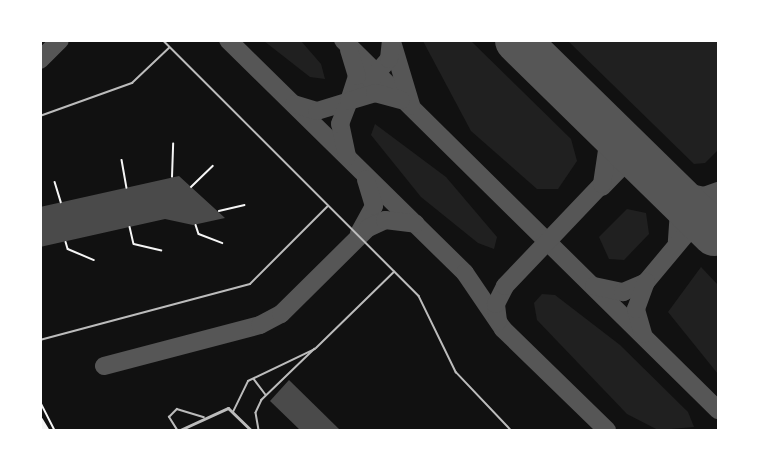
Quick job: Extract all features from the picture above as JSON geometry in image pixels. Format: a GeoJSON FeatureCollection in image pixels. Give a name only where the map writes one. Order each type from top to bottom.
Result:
{"type":"FeatureCollection","features":[{"type":"Feature","properties":{"kind":"highway"},"geometry":{"type":"LineString","coordinates":[[40,420],[46,430]]}},
{"type":"Feature","properties":{"kind":"street"},"geometry":{"type":"LineString","coordinates":[[178,430],[228,408],[252,430]]}},
{"type":"Feature","properties":{"kind":"lane"},"geometry":{"type":"LineString","coordinates":[[162,40],[424,301],[456,372],[511,430]]}},
{"type":"Feature","properties":{"kind":"lane"},"geometry":{"type":"LineString","coordinates":[[40,116],[132,83],[170,47]]}},
{"type":"Feature","properties":{"kind":"lane"},"geometry":{"type":"LineString","coordinates":[[40,340],[250,284],[329,205]]}},
{"type":"Feature","properties":{"kind":"lane"},"geometry":{"type":"LineString","coordinates":[[259,430],[256,413],[266,396],[395,271]]}},
{"type":"Feature","properties":{"kind":"lane"},"geometry":{"type":"LineString","coordinates":[[233,412],[239,393],[252,378],[315,349]]}},
{"type":"Feature","properties":{"kind":"lane"},"geometry":{"type":"LineString","coordinates":[[252,378],[262,383],[266,396]]}},
{"type":"Feature","properties":{"kind":"lane"},"geometry":{"type":"LineString","coordinates":[[178,430],[169,417],[177,409],[205,417]]}},
{"type":"Feature","properties":{"kind":"path"},"geometry":{"type":"LineString","coordinates":[[172,177],[173,144]]}},
{"type":"Feature","properties":{"kind":"path"},"geometry":{"type":"LineString","coordinates":[[122,160],[127,188]]}},
{"type":"Feature","properties":{"kind":"path"},"geometry":{"type":"LineString","coordinates":[[191,187],[213,166]]}},
{"type":"Feature","properties":{"kind":"path"},"geometry":{"type":"LineString","coordinates":[[56,182],[61,202]]}},
{"type":"Feature","properties":{"kind":"path"},"geometry":{"type":"LineString","coordinates":[[219,211],[244,205]]}},
{"type":"Feature","properties":{"kind":"path"},"geometry":{"type":"LineString","coordinates":[[196,225],[199,234],[222,243]]}},
{"type":"Feature","properties":{"kind":"path"},"geometry":{"type":"LineString","coordinates":[[130,227],[134,244],[161,250]]}},
{"type":"Feature","properties":{"kind":"path"},"geometry":{"type":"LineString","coordinates":[[66,242],[68,249],[94,260]]}},
{"type":"Feature","properties":{"kind":"path"},"geometry":{"type":"LineString","coordinates":[[40,401],[55,430]]}},
{"type":"Feature","properties":{"kind":"shaded area"},"geometry":{"type":"Polygon","coordinates":[[[264,41],[301,41],[321,64],[325,79],[310,77],[264,41]]]}},
{"type":"Feature","properties":{"kind":"shaded area"},"geometry":{"type":"Polygon","coordinates":[[[423,41],[471,41],[571,139],[577,161],[558,189],[537,189],[471,131],[423,41]]]}},
{"type":"Feature","properties":{"kind":"shaded area"},"geometry":{"type":"Polygon","coordinates":[[[568,41],[718,41],[718,150],[705,163],[694,164],[568,41]]]}},
{"type":"Feature","properties":{"kind":"shaded area"},"geometry":{"type":"Polygon","coordinates":[[[375,124],[446,177],[497,237],[494,249],[478,243],[421,197],[371,135],[375,124]]]}},
{"type":"Feature","properties":{"kind":"shaded area"},"geometry":{"type":"Polygon","coordinates":[[[627,209],[646,213],[649,234],[624,260],[609,259],[599,237],[627,209]]]}},
{"type":"Feature","properties":{"kind":"shaded area"},"geometry":{"type":"Polygon","coordinates":[[[701,267],[718,285],[718,374],[668,312],[701,267]]]}},
{"type":"Feature","properties":{"kind":"shaded area"},"geometry":{"type":"Polygon","coordinates":[[[542,294],[555,295],[620,345],[688,412],[694,427],[658,430],[627,414],[537,320],[534,303],[542,294]]]}},
{"type":"Feature","properties":{"kind":"building"},"geometry":{"type":"Polygon","coordinates":[[[179,176],[225,218],[193,225],[165,219],[40,247],[40,207],[179,176]]]}},
{"type":"Feature","properties":{"kind":"building"},"geometry":{"type":"Polygon","coordinates":[[[289,380],[340,430],[300,430],[270,401],[289,380]]]}},
{"type":"Feature","properties":{"kind":"taxiway"},"geometry":{"type":"LineString","coordinates":[[40,60],[60,40]]}},
{"type":"Feature","properties":{"kind":"taxiway"},"geometry":{"type":"LineString","coordinates":[[228,40],[465,273],[503,329],[607,430]]}},
{"type":"Feature","properties":{"kind":"taxiway"},"geometry":{"type":"LineString","coordinates":[[343,40],[718,410]]}},
{"type":"Feature","properties":{"kind":"taxiway"},"geometry":{"type":"LineString","coordinates":[[369,82],[389,59],[391,40]]}},
{"type":"Feature","properties":{"kind":"taxiway"},"geometry":{"type":"LineString","coordinates":[[393,45],[411,105]]}},
{"type":"Feature","properties":{"kind":"taxiway"},"geometry":{"type":"LineString","coordinates":[[294,104],[317,111],[349,101],[357,76],[349,49]]}},
{"type":"Feature","properties":{"kind":"taxiway"},"geometry":{"type":"LineString","coordinates":[[347,156],[340,124],[349,101],[375,93],[401,100]]}},
{"type":"Feature","properties":{"kind":"taxiway"},"geometry":{"type":"LineString","coordinates":[[498,321],[496,304],[505,286],[602,184],[608,144],[594,116]]}},
{"type":"Feature","properties":{"kind":"taxiway"},"geometry":{"type":"LineString","coordinates":[[602,187],[634,154]]}},
{"type":"Feature","properties":{"kind":"taxiway"},"geometry":{"type":"LineString","coordinates":[[359,233],[374,206],[366,179]]}},
{"type":"Feature","properties":{"kind":"taxiway"},"geometry":{"type":"LineString","coordinates":[[669,188],[679,211],[677,242]]}},
{"type":"Feature","properties":{"kind":"taxiway"},"geometry":{"type":"LineString","coordinates":[[669,188],[704,196],[718,191]]}},
{"type":"Feature","properties":{"kind":"taxiway"},"geometry":{"type":"LineString","coordinates":[[594,286],[623,292],[646,282],[718,196]]}},
{"type":"Feature","properties":{"kind":"taxiway"},"geometry":{"type":"LineString","coordinates":[[104,366],[260,325],[281,314],[368,228],[385,220],[416,224]]}},
{"type":"Feature","properties":{"kind":"taxiway"},"geometry":{"type":"LineString","coordinates":[[643,334],[636,309],[646,282]]}},
{"type":"Feature","properties":{"kind":"runway"},"geometry":{"type":"LineString","coordinates":[[517,40],[714,233]]}}]}
